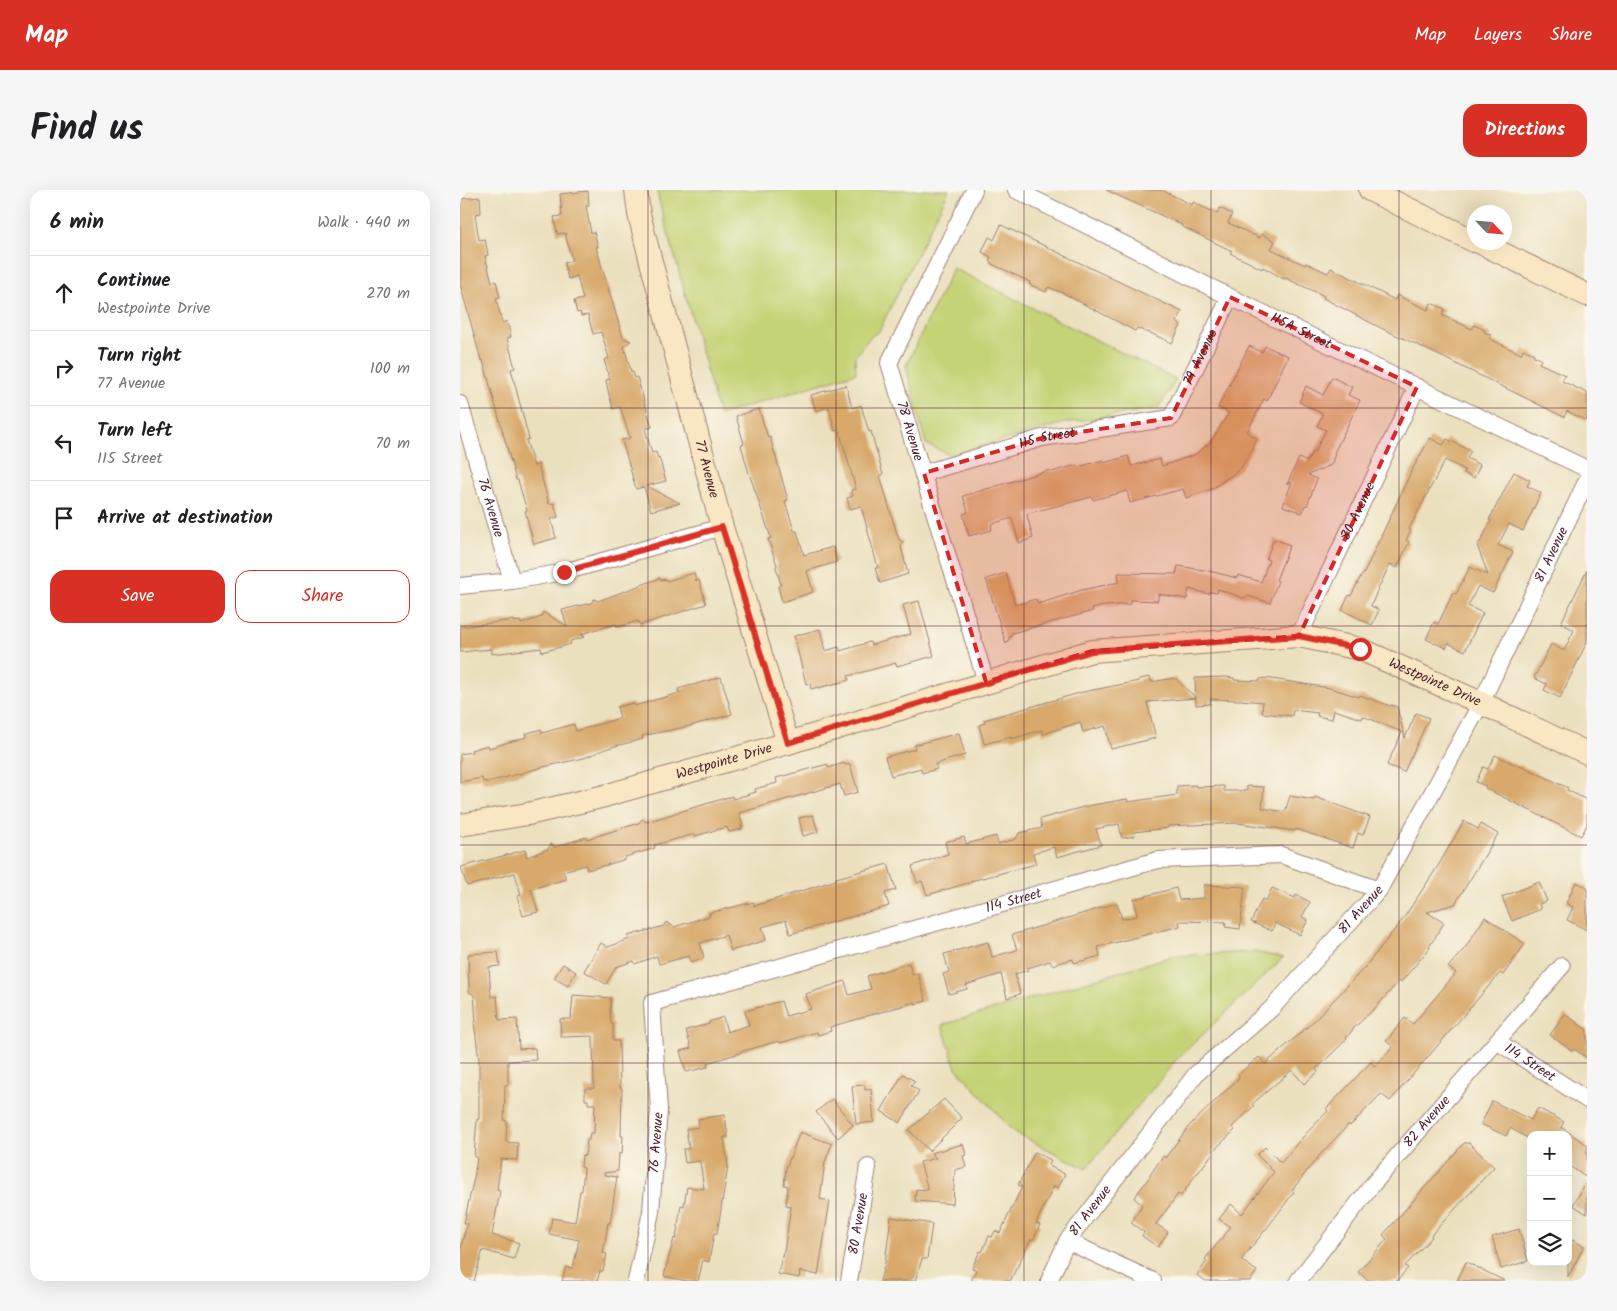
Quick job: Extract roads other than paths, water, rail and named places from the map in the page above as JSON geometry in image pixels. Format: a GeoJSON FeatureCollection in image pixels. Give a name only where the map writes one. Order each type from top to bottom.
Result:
{"type":"FeatureCollection","features":[{"type":"Feature","properties":{"kind":"street","name":"77 Avenue"},"geometry":{"type":"LineString","coordinates":[[636,190],[639,214],[649,254],[722,527],[788,743]]}},
{"type":"Feature","properties":{"kind":"street","name":"78 Avenue"},"geometry":{"type":"LineString","coordinates":[[974,190],[889,363],[924,472],[986,682]]}},
{"type":"Feature","properties":{"kind":"street","name":"115A Street"},"geometry":{"type":"LineString","coordinates":[[1016,190],[1230,297],[1587,469]]}},
{"type":"Feature","properties":{"kind":"street"},"geometry":{"type":"LineString","coordinates":[[1370,190],[1467,237]]}},
{"type":"Feature","properties":{"kind":"street"},"geometry":{"type":"LineString","coordinates":[[1494,250],[1587,295]]}},
{"type":"Feature","properties":{"kind":"street","name":"79 Avenue"},"geometry":{"type":"LineString","coordinates":[[1171,418],[1230,297]]}},
{"type":"Feature","properties":{"kind":"street","name":"80 Avenue"},"geometry":{"type":"LineString","coordinates":[[1299,636],[1417,387]]}},
{"type":"Feature","properties":{"kind":"street","name":"76 Avenue"},"geometry":{"type":"LineString","coordinates":[[460,404],[512,581]]}},
{"type":"Feature","properties":{"kind":"street","name":"115 Street"},"geometry":{"type":"LineString","coordinates":[[924,472],[1042,438],[1171,418]]}},
{"type":"Feature","properties":{"kind":"street","name":"81 Avenue"},"geometry":{"type":"LineString","coordinates":[[1049,1281],[1067,1241],[1196,1074],[1270,1009],[1379,890],[1481,703],[1587,480]]}},
{"type":"Feature","properties":{"kind":"street"},"geometry":{"type":"LineString","coordinates":[[460,586],[512,581],[564,572],[722,527]]}},
{"type":"Feature","properties":{"kind":"street","name":"Westpointe Drive"},"geometry":{"type":"LineString","coordinates":[[460,825],[528,814],[601,797],[788,743],[1092,651],[1299,636],[1360,649],[1587,753]]}},
{"type":"Feature","properties":{"kind":"street","name":"114 Street"},"geometry":{"type":"LineString","coordinates":[[652,1003],[1158,860],[1281,855],[1379,890]]}},
{"type":"Feature","properties":{"kind":"street","name":"82 Avenue"},"geometry":{"type":"LineString","coordinates":[[1298,1281],[1372,1184],[1498,1042],[1562,966]]}},
{"type":"Feature","properties":{"kind":"street","name":"76 Avenue"},"geometry":{"type":"LineString","coordinates":[[636,1281],[652,1212],[659,1110],[652,1003]]}},
{"type":"Feature","properties":{"kind":"street","name":"114 Street"},"geometry":{"type":"LineString","coordinates":[[1498,1042],[1587,1100]]}},
{"type":"Feature","properties":{"kind":"street","name":"80 Avenue"},"geometry":{"type":"LineString","coordinates":[[849,1281],[868,1167]]}},
{"type":"Feature","properties":{"kind":"street"},"geometry":{"type":"LineString","coordinates":[[1067,1241],[1153,1281]]}}]}
